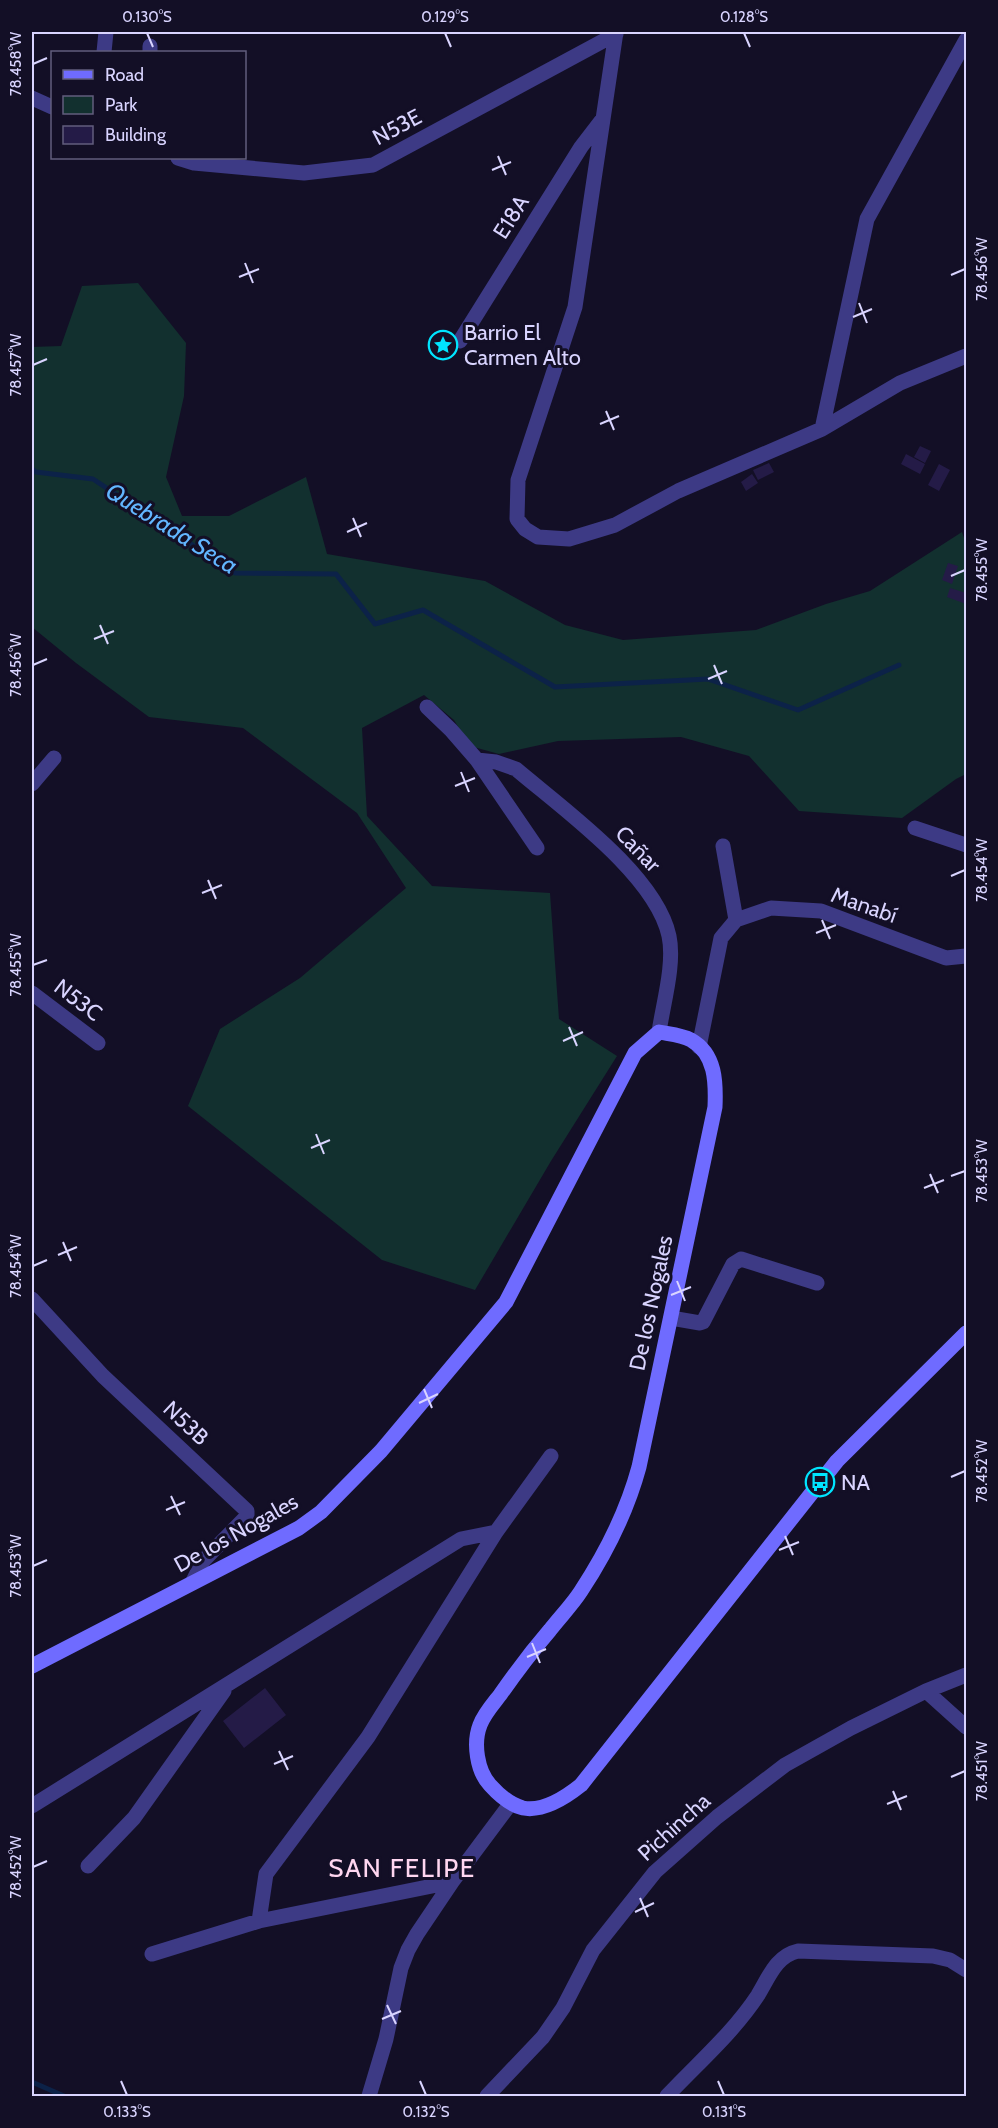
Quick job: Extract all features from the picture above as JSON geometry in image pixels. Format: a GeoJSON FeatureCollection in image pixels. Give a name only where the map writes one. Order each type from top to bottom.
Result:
{"type":"FeatureCollection","features":[{"type":"Feature","properties":{"kind":"street"},"geometry":{"type":"LineString","coordinates":[[104,51],[106,32]]}},
{"type":"Feature","properties":{"kind":"street"},"geometry":{"type":"LineString","coordinates":[[616,33],[575,307],[518,480],[517,519],[525,529],[538,537],[569,539],[615,525],[678,491],[822,429],[900,383],[966,356]]}},
{"type":"Feature","properties":{"kind":"street","name":"N53E"},"geometry":{"type":"LineString","coordinates":[[181,159],[194,164],[304,173],[373,165],[616,33]]}},
{"type":"Feature","properties":{"kind":"street"},"geometry":{"type":"LineString","coordinates":[[822,429],[867,219],[966,40]]}},
{"type":"Feature","properties":{"kind":"street"},"geometry":{"type":"LineString","coordinates":[[32,98],[51,107]]}},
{"type":"Feature","properties":{"kind":"street","name":"E18A"},"geometry":{"type":"LineString","coordinates":[[460,341],[581,147],[603,118]]}},
{"type":"Feature","properties":{"kind":"street"},"geometry":{"type":"LineString","coordinates":[[427,707],[477,760],[537,848]]}},
{"type":"Feature","properties":{"kind":"street"},"geometry":{"type":"LineString","coordinates":[[32,784],[54,758]]}},
{"type":"Feature","properties":{"kind":"street","name":"Cañar"},"geometry":{"type":"LineString","coordinates":[[477,760],[496,762],[516,769],[617,856],[651,894],[667,930],[670,956],[659,1032]]}},
{"type":"Feature","properties":{"kind":"street"},"geometry":{"type":"LineString","coordinates":[[915,828],[966,845]]}},
{"type":"Feature","properties":{"kind":"street"},"geometry":{"type":"LineString","coordinates":[[659,1032],[691,1040],[699,1047],[721,938],[736,920],[723,846]]}},
{"type":"Feature","properties":{"kind":"street","name":"Manabí"},"geometry":{"type":"LineString","coordinates":[[736,920],[771,909],[821,912],[945,958],[966,956]]}},
{"type":"Feature","properties":{"kind":"street","name":"N53C"},"geometry":{"type":"LineString","coordinates":[[32,993],[98,1043]]}},
{"type":"Feature","properties":{"kind":"street","name":"De los Nogales"},"geometry":{"type":"LineString","coordinates":[[32,1666],[299,1528],[321,1512],[381,1451],[506,1302],[635,1053],[659,1032]]}},
{"type":"Feature","properties":{"kind":"street","name":"De los Nogales"},"geometry":{"type":"LineString","coordinates":[[511,1803],[492,1788],[482,1775],[477,1744],[479,1727],[482,1719],[523,1662],[581,1592],[620,1521],[631,1495],[639,1467],[715,1107],[714,1072],[708,1058],[699,1047]]}},
{"type":"Feature","properties":{"kind":"street"},"geometry":{"type":"LineString","coordinates":[[671,1318],[703,1322],[733,1264],[741,1259],[817,1283]]}},
{"type":"Feature","properties":{"kind":"street","name":"N53B"},"geometry":{"type":"LineString","coordinates":[[32,1299],[103,1376],[247,1511],[247,1516],[203,1561],[192,1583]]}},
{"type":"Feature","properties":{"kind":"street"},"geometry":{"type":"LineString","coordinates":[[369,2097],[386,2039],[401,1968],[417,1934],[452,1882],[511,1803],[525,1808],[543,1807],[562,1799],[581,1785],[837,1461],[966,1333]]}},
{"type":"Feature","properties":{"kind":"street"},"geometry":{"type":"LineString","coordinates":[[259,1921],[266,1874],[368,1737],[496,1532],[551,1456]]}},
{"type":"Feature","properties":{"kind":"street"},"geometry":{"type":"LineString","coordinates":[[32,1806],[461,1539],[496,1532]]}},
{"type":"Feature","properties":{"kind":"street","name":"Pichincha"},"geometry":{"type":"LineString","coordinates":[[487,2097],[543,2037],[563,2008],[593,1950],[655,1872],[717,1817],[784,1765],[926,1690],[966,1676]]}},
{"type":"Feature","properties":{"kind":"street"},"geometry":{"type":"LineString","coordinates":[[88,1866],[134,1818],[231,1683]]}},
{"type":"Feature","properties":{"kind":"street"},"geometry":{"type":"LineString","coordinates":[[926,1690],[966,1727]]}},
{"type":"Feature","properties":{"kind":"street"},"geometry":{"type":"LineString","coordinates":[[153,1954],[259,1921],[452,1882]]}},
{"type":"Feature","properties":{"kind":"street"},"geometry":{"type":"LineString","coordinates":[[667,2097],[744,2015],[784,1956],[798,1952],[933,1956],[950,1960],[966,1970]]}},
{"type":"Feature","properties":{"kind":"green space"},"geometry":{"type":"Polygon","coordinates":[[[138,283],[186,343],[184,396],[166,477],[182,516],[229,516],[306,477],[327,554],[485,581],[565,625],[623,640],[756,630],[826,604],[870,591],[962,532],[966,544],[966,774],[902,818],[799,811],[749,756],[681,737],[558,741],[499,754],[470,746],[454,720],[424,695],[362,728],[367,816],[432,886],[550,893],[559,1019],[617,1056],[551,1161],[475,1290],[382,1260],[188,1106],[220,1029],[300,978],[406,888],[357,813],[243,728],[149,717],[32,627],[32,347],[61,346],[82,286],[138,283]]]}},
{"type":"Feature","properties":{"kind":"building"},"geometry":{"type":"Polygon","coordinates":[[[920,446],[931,451],[925,463],[914,457],[920,446]]]}},
{"type":"Feature","properties":{"kind":"building"},"geometry":{"type":"Polygon","coordinates":[[[906,454],[925,464],[920,474],[901,464],[906,454]]]}},
{"type":"Feature","properties":{"kind":"building"},"geometry":{"type":"Polygon","coordinates":[[[769,463],[774,472],[758,480],[753,470],[769,463]]]}},
{"type":"Feature","properties":{"kind":"building"},"geometry":{"type":"Polygon","coordinates":[[[939,464],[950,470],[939,491],[928,485],[939,464]]]}},
{"type":"Feature","properties":{"kind":"building"},"geometry":{"type":"Polygon","coordinates":[[[752,474],[758,483],[746,491],[741,482],[752,474]]]}},
{"type":"Feature","properties":{"kind":"building"},"geometry":{"type":"Polygon","coordinates":[[[948,563],[958,566],[952,584],[942,580],[948,563]]]}},
{"type":"Feature","properties":{"kind":"building"},"geometry":{"type":"Polygon","coordinates":[[[950,588],[966,593],[966,604],[947,597],[950,588]]]}},
{"type":"Feature","properties":{"kind":"building"},"geometry":{"type":"Polygon","coordinates":[[[265,1688],[286,1715],[244,1748],[223,1721],[265,1688]]]}},
{"type":"Feature","properties":{"kind":"waterway","name":"Quebrada Seca"},"geometry":{"type":"LineString","coordinates":[[32,469],[36,472],[93,479],[235,573],[336,574],[375,624],[423,610],[555,687],[708,679],[798,710],[899,665]]}},
{"type":"Feature","properties":{"kind":"waterway"},"geometry":{"type":"LineString","coordinates":[[32,2082],[64,2096]]}},
{"type":"Feature","properties":{"kind":"place","name":"Barrio El Carmen Alto"},"geometry":{"type":"Point","coordinates":[443,345]}},
{"type":"Feature","properties":{"kind":"place","name":"NA"},"geometry":{"type":"Point","coordinates":[820,1482]}},
{"type":"Feature","properties":{"kind":"district","name":"SAN FELIPE"},"geometry":{"type":"Point","coordinates":[402,1868]}}]}
